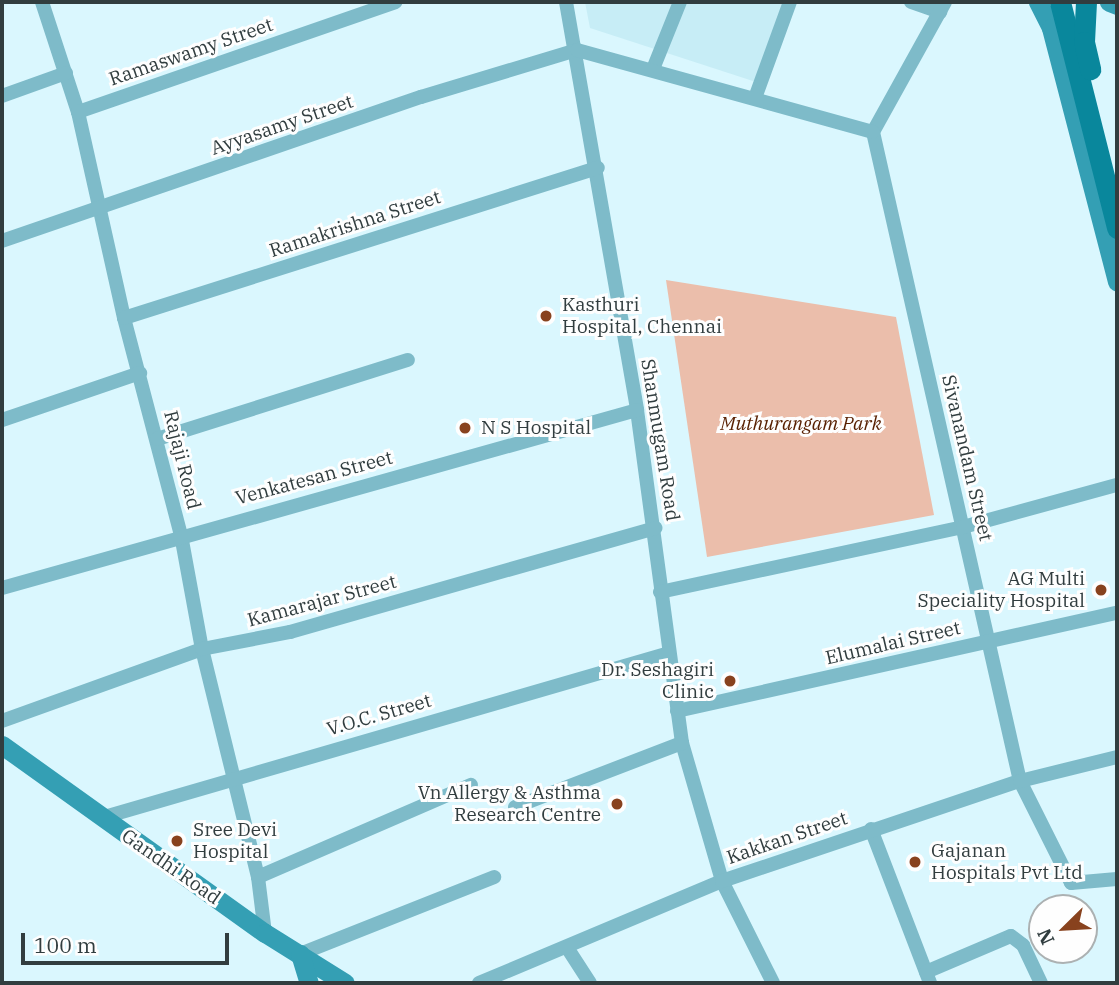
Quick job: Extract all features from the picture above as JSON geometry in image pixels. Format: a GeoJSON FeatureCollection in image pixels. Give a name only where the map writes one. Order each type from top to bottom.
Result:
{"type":"FeatureCollection","features":[{"type":"Feature","properties":{"kind":"main road"},"geometry":{"type":"LineString","coordinates":[[1038,2],[1051,28],[1117,282]]}},
{"type":"Feature","properties":{"kind":"main road"},"geometry":{"type":"LineString","coordinates":[[1060,2],[1117,228]]}},
{"type":"Feature","properties":{"kind":"main road"},"geometry":{"type":"LineString","coordinates":[[1086,2],[1084,43],[1117,173]]}},
{"type":"Feature","properties":{"kind":"main road"},"geometry":{"type":"LineString","coordinates":[[1109,2],[1117,5]]}},
{"type":"Feature","properties":{"kind":"main road","name":"Gandhi Road"},"geometry":{"type":"LineString","coordinates":[[2,745],[265,933],[345,983]]}},
{"type":"Feature","properties":{"kind":"main road"},"geometry":{"type":"LineString","coordinates":[[300,954],[309,983]]}},
{"type":"Feature","properties":{"kind":"street","name":"Rajaji Road"},"geometry":{"type":"LineString","coordinates":[[42,2],[78,112],[124,318],[181,535],[202,649],[258,877],[265,933]]}},
{"type":"Feature","properties":{"kind":"street","name":"Ramaswamy Street"},"geometry":{"type":"LineString","coordinates":[[78,112],[396,2]]}},
{"type":"Feature","properties":{"kind":"street","name":"Shanmugam Road"},"geometry":{"type":"LineString","coordinates":[[566,2],[598,168],[637,410],[655,527],[660,592],[682,743],[722,881],[773,983]]}},
{"type":"Feature","properties":{"kind":"street"},"geometry":{"type":"LineString","coordinates":[[653,69],[680,2]]}},
{"type":"Feature","properties":{"kind":"street"},"geometry":{"type":"LineString","coordinates":[[755,98],[790,2]]}},
{"type":"Feature","properties":{"kind":"street"},"geometry":{"type":"LineString","coordinates":[[577,50],[873,132],[942,7],[911,2]]}},
{"type":"Feature","properties":{"kind":"street","name":"Ayyasamy Street"},"geometry":{"type":"LineString","coordinates":[[2,241],[99,211],[421,97],[577,50]]}},
{"type":"Feature","properties":{"kind":"street"},"geometry":{"type":"LineString","coordinates":[[2,96],[66,73]]}},
{"type":"Feature","properties":{"kind":"street","name":"Sivanandam Street"},"geometry":{"type":"LineString","coordinates":[[873,132],[1020,781],[1071,883],[1117,879]]}},
{"type":"Feature","properties":{"kind":"street","name":"Ramakrishna Street"},"geometry":{"type":"LineString","coordinates":[[124,318],[598,168]]}},
{"type":"Feature","properties":{"kind":"street"},"geometry":{"type":"LineString","coordinates":[[157,439],[408,360]]}},
{"type":"Feature","properties":{"kind":"street"},"geometry":{"type":"LineString","coordinates":[[2,420],[140,373]]}},
{"type":"Feature","properties":{"kind":"street","name":"Venkatesan Street"},"geometry":{"type":"LineString","coordinates":[[2,589],[181,535],[637,410]]}},
{"type":"Feature","properties":{"kind":"street"},"geometry":{"type":"LineString","coordinates":[[660,592],[963,527],[1117,485]]}},
{"type":"Feature","properties":{"kind":"street","name":"Kamarajar Street"},"geometry":{"type":"LineString","coordinates":[[2,721],[202,649],[290,632],[655,527]]}},
{"type":"Feature","properties":{"kind":"street","name":"Elumalai Street"},"geometry":{"type":"LineString","coordinates":[[677,711],[1117,612]]}},
{"type":"Feature","properties":{"kind":"street","name":"V.O.C. Street"},"geometry":{"type":"LineString","coordinates":[[101,818],[232,777],[668,653]]}},
{"type":"Feature","properties":{"kind":"street"},"geometry":{"type":"LineString","coordinates":[[515,807],[682,743]]}},
{"type":"Feature","properties":{"kind":"street","name":"Kakkan Street"},"geometry":{"type":"LineString","coordinates":[[479,983],[568,949],[722,881],[1020,781],[1117,757]]}},
{"type":"Feature","properties":{"kind":"street"},"geometry":{"type":"LineString","coordinates":[[258,877],[471,785]]}},
{"type":"Feature","properties":{"kind":"street"},"geometry":{"type":"LineString","coordinates":[[871,829],[924,979],[1011,936],[1023,945],[1041,983]]}},
{"type":"Feature","properties":{"kind":"street"},"geometry":{"type":"LineString","coordinates":[[300,954],[494,877]]}},
{"type":"Feature","properties":{"kind":"street"},"geometry":{"type":"LineString","coordinates":[[568,949],[590,983]]}},
{"type":"Feature","properties":{"kind":"shaded area"},"geometry":{"type":"Polygon","coordinates":[[[585,2],[784,2],[756,82],[590,28],[585,2]]]}},
{"type":"Feature","properties":{"kind":"green space","name":"Muthurangam Park"},"geometry":{"type":"Polygon","coordinates":[[[666,280],[896,317],[934,515],[707,557],[666,280]]]}},
{"type":"Feature","properties":{"kind":"place","name":"Kasthuri Hospital, Chennai"},"geometry":{"type":"Point","coordinates":[546,316]}},
{"type":"Feature","properties":{"kind":"place","name":"N S Hospital"},"geometry":{"type":"Point","coordinates":[465,428]}},
{"type":"Feature","properties":{"kind":"place","name":"AG Multi Speciality Hospital"},"geometry":{"type":"Point","coordinates":[1101,590]}},
{"type":"Feature","properties":{"kind":"place","name":"Dr. Seshagiri Clinic"},"geometry":{"type":"Point","coordinates":[730,681]}},
{"type":"Feature","properties":{"kind":"place","name":"Vn Allergy & Asthma Research Centre"},"geometry":{"type":"Point","coordinates":[617,804]}},
{"type":"Feature","properties":{"kind":"place","name":"Sree Devi Hospital"},"geometry":{"type":"Point","coordinates":[177,841]}},
{"type":"Feature","properties":{"kind":"place","name":"Gajanan Hospitals Pvt Ltd"},"geometry":{"type":"Point","coordinates":[915,862]}}]}
